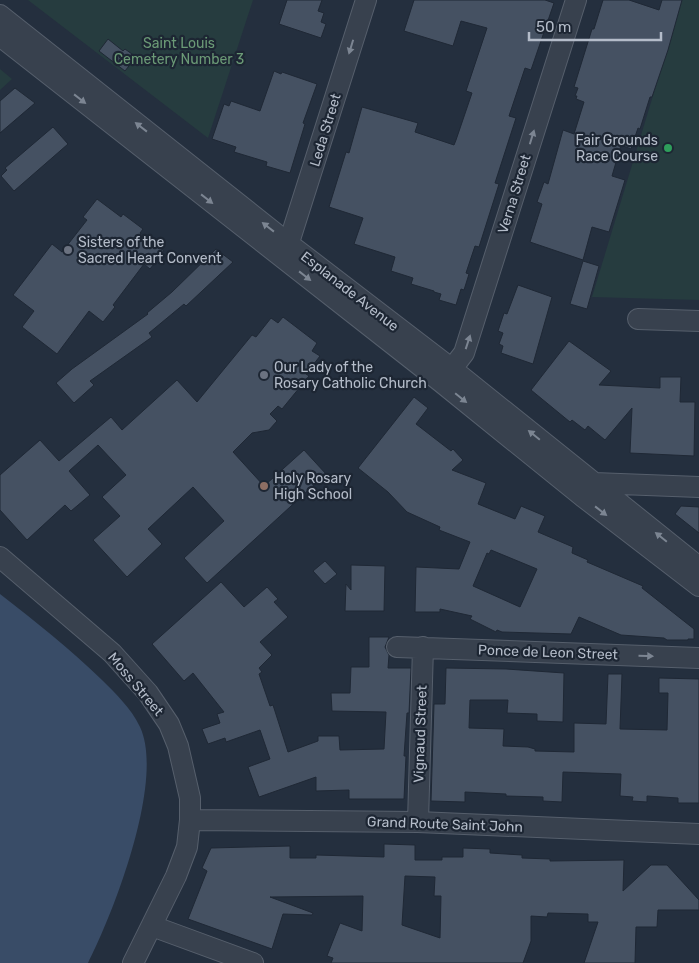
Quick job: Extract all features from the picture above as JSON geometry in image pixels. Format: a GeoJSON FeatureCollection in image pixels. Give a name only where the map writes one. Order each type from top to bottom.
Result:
{"type":"FeatureCollection","features":[{"type":"Feature","properties":{"kind":"street","name":"Leda Street"},"geometry":{"type":"LineString","coordinates":[[286,252],[366,0]]}},
{"type":"Feature","properties":{"kind":"street","name":"Verna Street"},"geometry":{"type":"LineString","coordinates":[[446,376],[464,353],[576,0]]}},
{"type":"Feature","properties":{"kind":"street","name":"Esplanade Avenue"},"geometry":{"type":"LineString","coordinates":[[0,15],[58,71],[588,489],[699,586]]}},
{"type":"Feature","properties":{"kind":"street","name":"Esplanade Avenue"},"geometry":{"type":"LineString","coordinates":[[0,36],[58,71]]}},
{"type":"Feature","properties":{"kind":"street"},"geometry":{"type":"LineString","coordinates":[[638,319],[699,321]]}},
{"type":"Feature","properties":{"kind":"street"},"geometry":{"type":"LineString","coordinates":[[588,489],[699,487]]}},
{"type":"Feature","properties":{"kind":"street","name":"Esplanade Avenue"},"geometry":{"type":"LineString","coordinates":[[588,489],[699,567]]}},
{"type":"Feature","properties":{"kind":"street","name":"Moss Street"},"geometry":{"type":"LineString","coordinates":[[0,557],[112,653],[148,693],[169,724],[178,746],[190,798],[187,847],[179,868],[133,963]]}},
{"type":"Feature","properties":{"kind":"street","name":"Ponce de Leon Street"},"geometry":{"type":"LineString","coordinates":[[397,647],[699,658]]}},
{"type":"Feature","properties":{"kind":"street","name":"Vignaud Street"},"geometry":{"type":"LineString","coordinates":[[418,822],[423,647]]}},
{"type":"Feature","properties":{"kind":"street","name":"Grand Route Saint John"},"geometry":{"type":"LineString","coordinates":[[190,820],[418,822],[699,834]]}},
{"type":"Feature","properties":{"kind":"street"},"geometry":{"type":"LineString","coordinates":[[152,926],[253,963]]}},
{"type":"Feature","properties":{"kind":"green space","name":"Saint Louis Cemetery Number 3"},"geometry":{"type":"Polygon","coordinates":[[[28,0],[253,0],[208,138],[28,0]]]}},
{"type":"Feature","properties":{"kind":"green space","name":"Fair Grounds Race Course"},"geometry":{"type":"Polygon","coordinates":[[[682,0],[699,0],[699,300],[592,297],[682,0]]]}},
{"type":"Feature","properties":{"kind":"green space"},"geometry":{"type":"Polygon","coordinates":[[[0,69],[12,79],[0,90],[0,69]]]}},
{"type":"Feature","properties":{"kind":"water"},"geometry":{"type":"Polygon","coordinates":[[[0,594],[65,646],[118,696],[128,707],[140,727],[146,750],[146,779],[133,846],[111,912],[88,963],[0,963],[0,594]]]}},
{"type":"Feature","properties":{"kind":"building"},"geometry":{"type":"Polygon","coordinates":[[[287,0],[322,0],[318,11],[324,13],[321,22],[326,24],[321,38],[279,24],[287,0]]]}},
{"type":"Feature","properties":{"kind":"building"},"geometry":{"type":"Polygon","coordinates":[[[414,0],[545,0],[554,3],[531,70],[525,68],[509,116],[516,118],[495,183],[499,184],[479,247],[475,246],[466,273],[469,274],[464,290],[461,289],[456,305],[439,300],[441,294],[411,284],[413,278],[391,271],[395,257],[354,244],[363,218],[329,207],[346,152],[349,153],[362,107],[418,123],[415,132],[454,145],[472,93],[466,91],[487,28],[461,21],[453,46],[404,31],[414,0]]]}},
{"type":"Feature","properties":{"kind":"building"},"geometry":{"type":"Polygon","coordinates":[[[603,0],[629,0],[659,10],[662,0],[682,0],[668,50],[640,129],[638,128],[631,149],[621,145],[612,176],[625,180],[609,232],[592,227],[583,260],[530,242],[542,204],[537,202],[544,182],[548,184],[563,130],[574,134],[584,102],[576,99],[577,96],[575,96],[578,88],[574,87],[603,0]]]}},
{"type":"Feature","properties":{"kind":"building"},"geometry":{"type":"Polygon","coordinates":[[[108,39],[123,51],[125,49],[136,57],[125,71],[99,51],[108,39]]]}},
{"type":"Feature","properties":{"kind":"building"},"geometry":{"type":"Polygon","coordinates":[[[274,71],[317,84],[303,123],[305,124],[290,173],[266,166],[267,162],[234,152],[236,147],[212,139],[224,104],[229,106],[231,101],[260,111],[274,71]]]}},
{"type":"Feature","properties":{"kind":"building"},"geometry":{"type":"Polygon","coordinates":[[[15,88],[35,103],[0,133],[0,101],[15,88]]]}},
{"type":"Feature","properties":{"kind":"building"},"geometry":{"type":"Polygon","coordinates":[[[53,127],[68,144],[14,191],[1,176],[7,170],[5,168],[53,127]]]}},
{"type":"Feature","properties":{"kind":"building"},"geometry":{"type":"Polygon","coordinates":[[[97,199],[121,217],[123,214],[143,229],[140,233],[164,251],[150,269],[144,264],[113,305],[115,307],[103,322],[89,311],[57,354],[22,327],[34,311],[13,295],[52,244],[62,252],[87,220],[83,217],[97,199]]]}},
{"type":"Feature","properties":{"kind":"building"},"geometry":{"type":"Polygon","coordinates":[[[216,249],[233,262],[186,306],[184,304],[149,333],[152,337],[90,381],[94,385],[74,403],[56,383],[72,369],[148,314],[216,249]]]}},
{"type":"Feature","properties":{"kind":"building"},"geometry":{"type":"Polygon","coordinates":[[[583,261],[599,266],[587,309],[570,304],[583,261]]]}},
{"type":"Feature","properties":{"kind":"building"},"geometry":{"type":"Polygon","coordinates":[[[518,285],[552,297],[533,364],[501,353],[503,346],[499,344],[503,333],[498,331],[504,313],[507,314],[518,285]]]}},
{"type":"Feature","properties":{"kind":"building"},"geometry":{"type":"Polygon","coordinates":[[[283,317],[317,343],[312,351],[320,356],[306,374],[309,376],[282,409],[278,406],[270,414],[277,421],[269,430],[252,433],[233,452],[264,486],[304,450],[326,474],[207,583],[184,558],[224,521],[193,487],[148,529],[162,544],[127,577],[93,540],[120,516],[102,497],[126,475],[98,445],[69,471],[90,495],[71,511],[65,505],[27,540],[0,510],[0,475],[40,440],[59,461],[111,417],[122,430],[177,380],[197,402],[252,335],[256,337],[271,318],[278,323],[283,317]]]}},
{"type":"Feature","properties":{"kind":"building"},"geometry":{"type":"Polygon","coordinates":[[[569,341],[611,371],[599,385],[660,388],[660,377],[681,377],[680,402],[695,402],[694,456],[630,453],[632,408],[605,440],[588,426],[585,430],[572,420],[570,422],[531,390],[569,341]]]}},
{"type":"Feature","properties":{"kind":"building"},"geometry":{"type":"Polygon","coordinates":[[[414,397],[428,408],[416,424],[451,451],[453,449],[463,460],[452,470],[486,483],[478,504],[515,519],[521,506],[545,516],[538,532],[573,547],[572,553],[588,560],[587,562],[643,586],[642,588],[694,629],[694,639],[667,640],[664,638],[621,635],[579,617],[571,634],[502,632],[497,630],[496,632],[470,619],[472,616],[440,609],[440,612],[415,612],[416,567],[459,569],[470,542],[439,530],[440,527],[407,512],[388,492],[358,468],[414,397]],[[491,550],[489,554],[487,553],[473,586],[520,607],[537,569],[491,550]]]}},
{"type":"Feature","properties":{"kind":"building"},"geometry":{"type":"Polygon","coordinates":[[[681,506],[699,507],[699,533],[675,514],[681,506]]]}},
{"type":"Feature","properties":{"kind":"building"},"geometry":{"type":"Polygon","coordinates":[[[325,561],[337,574],[325,584],[313,571],[325,561]]]}},
{"type":"Feature","properties":{"kind":"building"},"geometry":{"type":"Polygon","coordinates":[[[351,565],[385,566],[384,611],[345,611],[346,584],[351,590],[351,565]]]}},
{"type":"Feature","properties":{"kind":"building"},"geometry":{"type":"Polygon","coordinates":[[[221,582],[244,607],[267,587],[278,599],[274,602],[288,617],[260,642],[272,655],[259,668],[262,672],[259,674],[270,706],[273,705],[288,752],[318,741],[318,736],[339,736],[340,750],[384,749],[386,712],[332,711],[331,693],[350,693],[351,667],[369,667],[369,637],[389,637],[385,647],[389,655],[388,668],[411,668],[409,713],[407,713],[404,756],[406,756],[404,799],[349,799],[349,790],[316,791],[316,777],[259,797],[248,767],[270,759],[260,730],[226,742],[225,738],[208,744],[202,729],[220,723],[217,714],[224,712],[193,673],[184,681],[152,644],[221,582]]]}},
{"type":"Feature","properties":{"kind":"building"},"geometry":{"type":"Polygon","coordinates":[[[446,668],[506,669],[564,673],[563,722],[537,721],[537,714],[507,713],[508,700],[470,700],[469,728],[504,729],[503,746],[528,747],[535,749],[535,751],[574,752],[574,723],[606,724],[608,674],[622,674],[620,729],[667,730],[668,693],[659,693],[659,678],[699,679],[699,803],[678,803],[678,798],[647,796],[647,802],[632,801],[633,797],[620,796],[621,774],[563,772],[562,802],[543,801],[543,797],[465,792],[465,802],[431,801],[434,704],[445,704],[446,668]]]}},
{"type":"Feature","properties":{"kind":"building"},"geometry":{"type":"Polygon","coordinates":[[[384,844],[415,845],[415,860],[442,860],[442,857],[463,857],[463,848],[490,849],[490,853],[522,855],[522,858],[550,859],[550,861],[624,860],[623,891],[651,865],[667,865],[699,900],[699,910],[658,910],[657,927],[636,927],[635,963],[584,963],[598,922],[588,922],[588,914],[548,913],[547,917],[531,916],[531,941],[523,963],[331,963],[333,958],[327,956],[340,923],[362,931],[363,896],[270,897],[313,913],[312,915],[283,914],[272,949],[188,919],[207,871],[202,868],[211,848],[290,846],[290,858],[316,858],[316,855],[384,857],[384,844]],[[405,876],[402,925],[440,938],[441,896],[434,896],[435,877],[405,876]]]}},
{"type":"Feature","properties":{"kind":"place","name":"Fair Grounds Race Course"},"geometry":{"type":"Point","coordinates":[668,148]}},
{"type":"Feature","properties":{"kind":"place","name":"Sisters of the Sacred Heart Convent"},"geometry":{"type":"Point","coordinates":[68,250]}},
{"type":"Feature","properties":{"kind":"place","name":"Our Lady of the Rosary Catholic Church"},"geometry":{"type":"Point","coordinates":[264,375]}},
{"type":"Feature","properties":{"kind":"place","name":"Holy Rosary High School"},"geometry":{"type":"Point","coordinates":[264,486]}}]}
